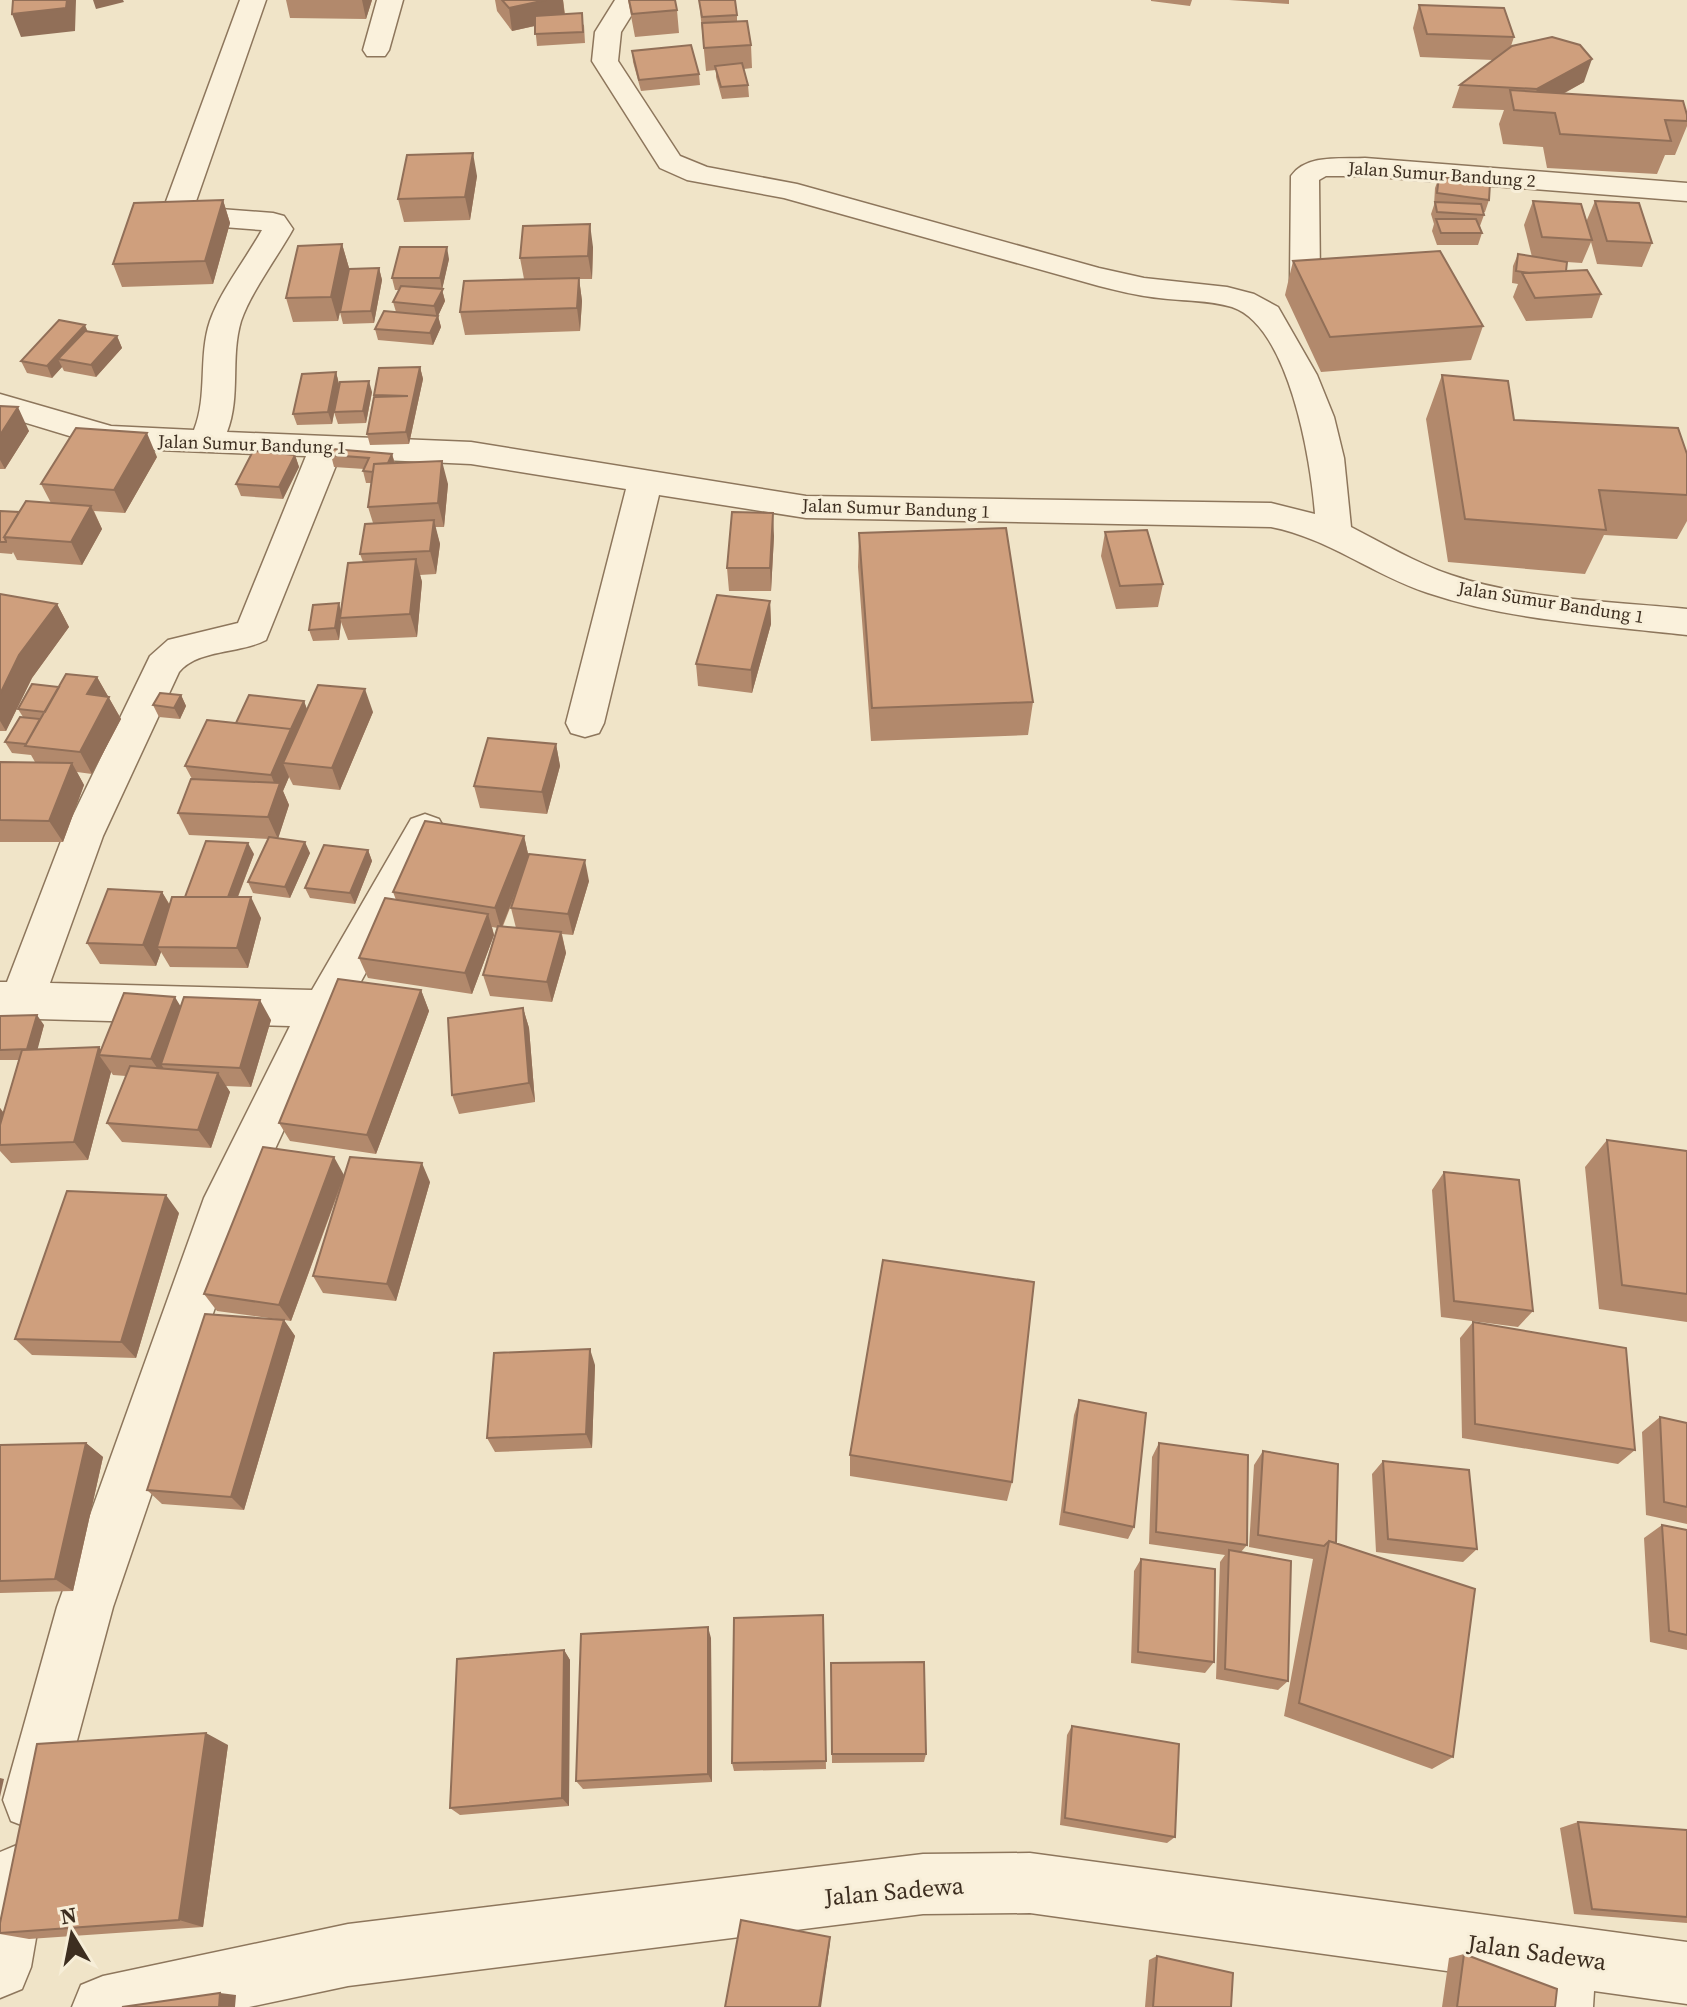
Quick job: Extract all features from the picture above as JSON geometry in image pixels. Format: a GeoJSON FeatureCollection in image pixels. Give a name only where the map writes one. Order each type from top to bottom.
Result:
{"type":"FeatureCollection","features":[{"type":"Feature","properties":{"kind":"street"},"geometry":{"type":"LineString","coordinates":[[207,440],[219,409],[219,358],[226,320],[278,229],[273,222],[179,212],[253,0]]}},
{"type":"Feature","properties":{"kind":"street"},"geometry":{"type":"LineString","coordinates":[[376,50],[390,0]]}},
{"type":"Feature","properties":{"kind":"street"},"geometry":{"type":"LineString","coordinates":[[628,0],[608,32],[603,52],[619,65],[663,157],[686,170],[785,189],[1081,272],[1155,289],[1240,300],[1257,306],[1268,315],[1298,367],[1324,430],[1334,530]]}},
{"type":"Feature","properties":{"kind":"street","name":"Jalan Sumur Bandung 2"},"geometry":{"type":"LineString","coordinates":[[1305,281],[1305,176],[1321,168],[1365,167],[1687,192]]}},
{"type":"Feature","properties":{"kind":"street","name":"Jalan Sumur Bandung 1"},"geometry":{"type":"LineString","coordinates":[[0,404],[109,437],[166,442],[207,440],[471,453],[837,509],[1271,515],[1299,519],[1334,530],[1411,573],[1474,594],[1687,622]]}},
{"type":"Feature","properties":{"kind":"street"},"geometry":{"type":"LineString","coordinates":[[324,1009],[11,1000],[163,666],[178,649],[236,639],[253,631],[326,448]]}},
{"type":"Feature","properties":{"kind":"street"},"geometry":{"type":"LineString","coordinates":[[585,723],[645,481]]}},
{"type":"Feature","properties":{"kind":"street"},"geometry":{"type":"LineString","coordinates":[[0,1967],[29,1814],[85,1607],[228,1198],[292,1064],[425,830]]}},
{"type":"Feature","properties":{"kind":"street","name":"Jalan Sadewa"},"geometry":{"type":"LineString","coordinates":[[103,2007],[348,1955],[923,1884],[1030,1883],[1333,1922],[1564,1982],[1687,1973]]}},
{"type":"Feature","properties":{"kind":"building"},"geometry":{"type":"Polygon","coordinates":[[[13,0],[67,0],[66,8],[12,14],[13,0]]]}},
{"type":"Feature","properties":{"kind":"building"},"geometry":{"type":"Polygon","coordinates":[[[502,0],[546,0],[509,8],[502,0]]]}},
{"type":"Feature","properties":{"kind":"building"},"geometry":{"type":"Polygon","coordinates":[[[629,0],[675,0],[677,10],[632,14],[629,0]]]}},
{"type":"Feature","properties":{"kind":"building"},"geometry":{"type":"Polygon","coordinates":[[[699,0],[735,0],[737,15],[702,17],[699,0]]]}},
{"type":"Feature","properties":{"kind":"building"},"geometry":{"type":"Polygon","coordinates":[[[1419,5],[1504,8],[1514,37],[1427,34],[1419,5]]]}},
{"type":"Feature","properties":{"kind":"building"},"geometry":{"type":"Polygon","coordinates":[[[582,13],[583,32],[535,34],[535,16],[582,13]]]}},
{"type":"Feature","properties":{"kind":"building"},"geometry":{"type":"Polygon","coordinates":[[[747,21],[751,45],[704,48],[702,23],[747,21]]]}},
{"type":"Feature","properties":{"kind":"building"},"geometry":{"type":"Polygon","coordinates":[[[1552,37],[1580,45],[1592,59],[1537,89],[1460,85],[1512,46],[1552,37]]]}},
{"type":"Feature","properties":{"kind":"building"},"geometry":{"type":"Polygon","coordinates":[[[691,45],[699,74],[639,80],[632,51],[691,45]]]}},
{"type":"Feature","properties":{"kind":"building"},"geometry":{"type":"Polygon","coordinates":[[[742,63],[748,85],[721,87],[715,66],[742,63]]]}},
{"type":"Feature","properties":{"kind":"building"},"geometry":{"type":"Polygon","coordinates":[[[1510,90],[1683,101],[1687,121],[1665,120],[1671,141],[1560,134],[1555,113],[1514,110],[1510,90]]]}},
{"type":"Feature","properties":{"kind":"building"},"geometry":{"type":"Polygon","coordinates":[[[473,153],[465,197],[398,199],[407,155],[473,153]]]}},
{"type":"Feature","properties":{"kind":"building"},"geometry":{"type":"Polygon","coordinates":[[[1439,177],[1490,183],[1489,200],[1437,193],[1439,177]]]}},
{"type":"Feature","properties":{"kind":"building"},"geometry":{"type":"Polygon","coordinates":[[[223,200],[205,261],[113,264],[134,203],[223,200]]]}},
{"type":"Feature","properties":{"kind":"building"},"geometry":{"type":"Polygon","coordinates":[[[1533,201],[1581,204],[1592,240],[1542,237],[1533,201]]]}},
{"type":"Feature","properties":{"kind":"building"},"geometry":{"type":"Polygon","coordinates":[[[1595,201],[1639,203],[1652,243],[1607,241],[1595,201]]]}},
{"type":"Feature","properties":{"kind":"building"},"geometry":{"type":"Polygon","coordinates":[[[1435,202],[1481,204],[1484,215],[1437,212],[1435,202]]]}},
{"type":"Feature","properties":{"kind":"building"},"geometry":{"type":"Polygon","coordinates":[[[1436,219],[1476,219],[1482,233],[1441,233],[1436,219]]]}},
{"type":"Feature","properties":{"kind":"building"},"geometry":{"type":"Polygon","coordinates":[[[590,224],[588,256],[520,258],[523,226],[590,224]]]}},
{"type":"Feature","properties":{"kind":"building"},"geometry":{"type":"Polygon","coordinates":[[[342,244],[331,297],[286,298],[298,246],[342,244]]]}},
{"type":"Feature","properties":{"kind":"building"},"geometry":{"type":"Polygon","coordinates":[[[400,247],[447,247],[440,278],[392,278],[400,247]]]}},
{"type":"Feature","properties":{"kind":"building"},"geometry":{"type":"Polygon","coordinates":[[[1440,251],[1483,326],[1330,337],[1293,261],[1440,251]]]}},
{"type":"Feature","properties":{"kind":"building"},"geometry":{"type":"Polygon","coordinates":[[[1518,254],[1567,262],[1566,271],[1516,271],[1518,254]]]}},
{"type":"Feature","properties":{"kind":"building"},"geometry":{"type":"Polygon","coordinates":[[[379,268],[371,311],[340,312],[349,269],[379,268]]]}},
{"type":"Feature","properties":{"kind":"building"},"geometry":{"type":"Polygon","coordinates":[[[1587,270],[1601,294],[1535,298],[1522,273],[1587,270]]]}},
{"type":"Feature","properties":{"kind":"building"},"geometry":{"type":"Polygon","coordinates":[[[579,278],[577,308],[460,312],[464,281],[579,278]]]}},
{"type":"Feature","properties":{"kind":"building"},"geometry":{"type":"Polygon","coordinates":[[[401,286],[443,289],[434,306],[393,302],[401,286]]]}},
{"type":"Feature","properties":{"kind":"building"},"geometry":{"type":"Polygon","coordinates":[[[384,311],[438,316],[430,333],[375,329],[384,311]]]}},
{"type":"Feature","properties":{"kind":"building"},"geometry":{"type":"Polygon","coordinates":[[[59,320],[85,325],[47,366],[21,361],[59,320]]]}},
{"type":"Feature","properties":{"kind":"building"},"geometry":{"type":"Polygon","coordinates":[[[85,331],[117,336],[91,365],[58,359],[85,331]]]}},
{"type":"Feature","properties":{"kind":"building"},"geometry":{"type":"Polygon","coordinates":[[[420,367],[406,432],[367,434],[374,397],[408,396],[374,395],[379,368],[420,367]]]}},
{"type":"Feature","properties":{"kind":"building"},"geometry":{"type":"Polygon","coordinates":[[[336,372],[328,412],[293,414],[302,374],[336,372]]]}},
{"type":"Feature","properties":{"kind":"building"},"geometry":{"type":"Polygon","coordinates":[[[1442,375],[1508,381],[1514,420],[1678,428],[1687,454],[1687,495],[1599,490],[1606,530],[1465,519],[1442,375]]]}},
{"type":"Feature","properties":{"kind":"building"},"geometry":{"type":"Polygon","coordinates":[[[369,381],[363,411],[334,412],[340,382],[369,381]]]}},
{"type":"Feature","properties":{"kind":"building"},"geometry":{"type":"Polygon","coordinates":[[[0,406],[18,407],[0,435],[0,406]]]}},
{"type":"Feature","properties":{"kind":"building"},"geometry":{"type":"Polygon","coordinates":[[[76,428],[147,433],[114,490],[41,484],[76,428]]]}},
{"type":"Feature","properties":{"kind":"building"},"geometry":{"type":"Polygon","coordinates":[[[333,449],[392,454],[388,463],[374,464],[373,472],[363,471],[369,458],[331,455],[333,449]]]}},
{"type":"Feature","properties":{"kind":"building"},"geometry":{"type":"Polygon","coordinates":[[[253,451],[295,455],[279,487],[236,484],[253,451]]]}},
{"type":"Feature","properties":{"kind":"building"},"geometry":{"type":"Polygon","coordinates":[[[442,461],[438,503],[368,507],[374,464],[442,461]]]}},
{"type":"Feature","properties":{"kind":"building"},"geometry":{"type":"Polygon","coordinates":[[[26,501],[91,506],[71,542],[4,537],[26,501]]]}},
{"type":"Feature","properties":{"kind":"building"},"geometry":{"type":"Polygon","coordinates":[[[0,511],[19,512],[4,537],[6,542],[0,542],[0,511]]]}},
{"type":"Feature","properties":{"kind":"building"},"geometry":{"type":"Polygon","coordinates":[[[732,512],[773,513],[770,568],[727,568],[732,512]]]}},
{"type":"Feature","properties":{"kind":"building"},"geometry":{"type":"Polygon","coordinates":[[[434,520],[430,551],[360,554],[365,524],[434,520]]]}},
{"type":"Feature","properties":{"kind":"building"},"geometry":{"type":"Polygon","coordinates":[[[1006,528],[1033,702],[872,708],[859,533],[1006,528]]]}},
{"type":"Feature","properties":{"kind":"building"},"geometry":{"type":"Polygon","coordinates":[[[1147,530],[1163,584],[1120,586],[1105,532],[1147,530]]]}},
{"type":"Feature","properties":{"kind":"building"},"geometry":{"type":"Polygon","coordinates":[[[416,559],[410,614],[340,618],[348,563],[416,559]]]}},
{"type":"Feature","properties":{"kind":"building"},"geometry":{"type":"Polygon","coordinates":[[[0,594],[57,604],[19,655],[0,694],[0,594]]]}},
{"type":"Feature","properties":{"kind":"building"},"geometry":{"type":"Polygon","coordinates":[[[717,595],[770,601],[751,670],[696,664],[717,595]]]}},
{"type":"Feature","properties":{"kind":"building"},"geometry":{"type":"Polygon","coordinates":[[[339,603],[335,628],[309,630],[313,605],[339,603]]]}},
{"type":"Feature","properties":{"kind":"building"},"geometry":{"type":"Polygon","coordinates":[[[66,674],[97,677],[87,694],[109,697],[80,752],[25,746],[66,674]]]}},
{"type":"Feature","properties":{"kind":"building"},"geometry":{"type":"Polygon","coordinates":[[[32,684],[59,687],[45,712],[18,709],[32,684]]]}},
{"type":"Feature","properties":{"kind":"building"},"geometry":{"type":"Polygon","coordinates":[[[318,685],[365,689],[332,768],[283,763],[318,685]]]}},
{"type":"Feature","properties":{"kind":"building"},"geometry":{"type":"Polygon","coordinates":[[[160,693],[181,695],[174,708],[153,705],[160,693]]]}},
{"type":"Feature","properties":{"kind":"building"},"geometry":{"type":"Polygon","coordinates":[[[249,695],[304,701],[291,729],[236,723],[249,695]]]}},
{"type":"Feature","properties":{"kind":"building"},"geometry":{"type":"Polygon","coordinates":[[[20,717],[40,719],[26,744],[5,742],[20,717]]]}},
{"type":"Feature","properties":{"kind":"building"},"geometry":{"type":"Polygon","coordinates":[[[207,720],[291,729],[271,775],[185,766],[207,720]]]}},
{"type":"Feature","properties":{"kind":"building"},"geometry":{"type":"Polygon","coordinates":[[[488,738],[556,744],[542,792],[474,786],[488,738]]]}},
{"type":"Feature","properties":{"kind":"building"},"geometry":{"type":"Polygon","coordinates":[[[0,762],[72,763],[49,821],[0,820],[0,762]]]}},
{"type":"Feature","properties":{"kind":"building"},"geometry":{"type":"Polygon","coordinates":[[[191,779],[280,783],[268,817],[178,813],[191,779]]]}},
{"type":"Feature","properties":{"kind":"building"},"geometry":{"type":"Polygon","coordinates":[[[425,821],[524,836],[495,908],[393,892],[425,821]]]}},
{"type":"Feature","properties":{"kind":"building"},"geometry":{"type":"Polygon","coordinates":[[[269,837],[305,842],[285,887],[248,882],[269,837]]]}},
{"type":"Feature","properties":{"kind":"building"},"geometry":{"type":"Polygon","coordinates":[[[206,841],[248,843],[228,897],[185,897],[206,841]]]}},
{"type":"Feature","properties":{"kind":"building"},"geometry":{"type":"Polygon","coordinates":[[[324,845],[368,850],[350,893],[305,888],[324,845]]]}},
{"type":"Feature","properties":{"kind":"building"},"geometry":{"type":"Polygon","coordinates":[[[529,854],[585,860],[568,914],[511,908],[529,854]]]}},
{"type":"Feature","properties":{"kind":"building"},"geometry":{"type":"Polygon","coordinates":[[[108,889],[162,892],[143,945],[87,943],[108,889]]]}},
{"type":"Feature","properties":{"kind":"building"},"geometry":{"type":"Polygon","coordinates":[[[172,897],[251,897],[237,948],[157,947],[172,897]]]}},
{"type":"Feature","properties":{"kind":"building"},"geometry":{"type":"Polygon","coordinates":[[[385,898],[488,914],[465,973],[359,958],[385,898]]]}},
{"type":"Feature","properties":{"kind":"building"},"geometry":{"type":"Polygon","coordinates":[[[498,926],[561,932],[547,982],[483,975],[498,926]]]}},
{"type":"Feature","properties":{"kind":"building"},"geometry":{"type":"Polygon","coordinates":[[[338,979],[421,990],[367,1135],[279,1123],[338,979]]]}},
{"type":"Feature","properties":{"kind":"building"},"geometry":{"type":"Polygon","coordinates":[[[124,993],[175,997],[151,1059],[99,1055],[124,993]]]}},
{"type":"Feature","properties":{"kind":"building"},"geometry":{"type":"Polygon","coordinates":[[[184,997],[260,1000],[240,1068],[161,1064],[184,997]]]}},
{"type":"Feature","properties":{"kind":"building"},"geometry":{"type":"Polygon","coordinates":[[[523,1008],[529,1083],[452,1095],[448,1018],[523,1008]]]}},
{"type":"Feature","properties":{"kind":"building"},"geometry":{"type":"Polygon","coordinates":[[[37,1015],[27,1049],[0,1050],[0,1016],[37,1015]]]}},
{"type":"Feature","properties":{"kind":"building"},"geometry":{"type":"Polygon","coordinates":[[[99,1047],[74,1142],[0,1145],[0,1125],[22,1050],[99,1047]]]}},
{"type":"Feature","properties":{"kind":"building"},"geometry":{"type":"Polygon","coordinates":[[[130,1066],[218,1073],[198,1130],[107,1123],[130,1066]]]}},
{"type":"Feature","properties":{"kind":"building"},"geometry":{"type":"Polygon","coordinates":[[[1607,1140],[1687,1151],[1687,1294],[1622,1285],[1607,1140]]]}},
{"type":"Feature","properties":{"kind":"building"},"geometry":{"type":"Polygon","coordinates":[[[263,1147],[334,1157],[279,1305],[204,1294],[263,1147]]]}},
{"type":"Feature","properties":{"kind":"building"},"geometry":{"type":"Polygon","coordinates":[[[350,1157],[422,1163],[387,1284],[313,1276],[350,1157]]]}},
{"type":"Feature","properties":{"kind":"building"},"geometry":{"type":"Polygon","coordinates":[[[1444,1172],[1519,1180],[1533,1311],[1454,1301],[1444,1172]]]}},
{"type":"Feature","properties":{"kind":"building"},"geometry":{"type":"Polygon","coordinates":[[[67,1191],[166,1195],[121,1342],[15,1339],[67,1191]]]}},
{"type":"Feature","properties":{"kind":"building"},"geometry":{"type":"Polygon","coordinates":[[[883,1260],[1034,1282],[1012,1482],[850,1455],[883,1260]]]}},
{"type":"Feature","properties":{"kind":"building"},"geometry":{"type":"Polygon","coordinates":[[[205,1314],[284,1320],[231,1497],[147,1490],[205,1314]]]}},
{"type":"Feature","properties":{"kind":"building"},"geometry":{"type":"Polygon","coordinates":[[[1473,1322],[1626,1348],[1635,1450],[1475,1424],[1473,1322]]]}},
{"type":"Feature","properties":{"kind":"building"},"geometry":{"type":"Polygon","coordinates":[[[590,1349],[586,1434],[487,1438],[494,1353],[590,1349]]]}},
{"type":"Feature","properties":{"kind":"building"},"geometry":{"type":"Polygon","coordinates":[[[1079,1400],[1146,1413],[1134,1527],[1064,1512],[1079,1400]]]}},
{"type":"Feature","properties":{"kind":"building"},"geometry":{"type":"Polygon","coordinates":[[[1660,1417],[1687,1423],[1687,1507],[1664,1502],[1660,1417]]]}},
{"type":"Feature","properties":{"kind":"building"},"geometry":{"type":"Polygon","coordinates":[[[86,1443],[55,1579],[0,1581],[0,1445],[86,1443]]]}},
{"type":"Feature","properties":{"kind":"building"},"geometry":{"type":"Polygon","coordinates":[[[1159,1443],[1248,1455],[1247,1545],[1156,1532],[1159,1443]]]}},
{"type":"Feature","properties":{"kind":"building"},"geometry":{"type":"Polygon","coordinates":[[[1263,1451],[1338,1464],[1336,1543],[1329,1541],[1324,1546],[1258,1535],[1263,1451]]]}},
{"type":"Feature","properties":{"kind":"building"},"geometry":{"type":"Polygon","coordinates":[[[1383,1461],[1469,1470],[1477,1549],[1388,1539],[1383,1461]]]}},
{"type":"Feature","properties":{"kind":"building"},"geometry":{"type":"Polygon","coordinates":[[[1662,1525],[1687,1530],[1687,1635],[1669,1631],[1662,1525]]]}},
{"type":"Feature","properties":{"kind":"building"},"geometry":{"type":"Polygon","coordinates":[[[1329,1541],[1475,1589],[1453,1757],[1299,1703],[1329,1541]]]}},
{"type":"Feature","properties":{"kind":"building"},"geometry":{"type":"Polygon","coordinates":[[[1229,1550],[1291,1561],[1288,1681],[1225,1669],[1229,1550]]]}},
{"type":"Feature","properties":{"kind":"building"},"geometry":{"type":"Polygon","coordinates":[[[1141,1559],[1215,1569],[1214,1662],[1138,1652],[1141,1559]]]}},
{"type":"Feature","properties":{"kind":"building"},"geometry":{"type":"Polygon","coordinates":[[[823,1615],[826,1761],[732,1763],[734,1618],[823,1615]]]}},
{"type":"Feature","properties":{"kind":"building"},"geometry":{"type":"Polygon","coordinates":[[[708,1627],[708,1774],[576,1781],[581,1634],[708,1627]]]}},
{"type":"Feature","properties":{"kind":"building"},"geometry":{"type":"Polygon","coordinates":[[[564,1650],[562,1798],[450,1808],[457,1659],[564,1650]]]}},
{"type":"Feature","properties":{"kind":"building"},"geometry":{"type":"Polygon","coordinates":[[[924,1662],[926,1754],[832,1754],[831,1663],[924,1662]]]}},
{"type":"Feature","properties":{"kind":"building"},"geometry":{"type":"Polygon","coordinates":[[[1072,1726],[1179,1744],[1175,1837],[1065,1818],[1072,1726]]]}},
{"type":"Feature","properties":{"kind":"building"},"geometry":{"type":"Polygon","coordinates":[[[206,1733],[179,1920],[0,1933],[37,1744],[206,1733]]]}},
{"type":"Feature","properties":{"kind":"building"},"geometry":{"type":"Polygon","coordinates":[[[1578,1822],[1687,1830],[1687,1917],[1592,1909],[1578,1822]]]}},
{"type":"Feature","properties":{"kind":"building"},"geometry":{"type":"Polygon","coordinates":[[[741,1920],[830,1937],[819,2007],[725,2007],[741,1920]]]}},
{"type":"Feature","properties":{"kind":"building"},"geometry":{"type":"Polygon","coordinates":[[[1464,1954],[1557,1989],[1555,2007],[1457,2007],[1464,1954]]]}},
{"type":"Feature","properties":{"kind":"building"},"geometry":{"type":"Polygon","coordinates":[[[1157,1956],[1233,1973],[1231,2007],[1153,2007],[1157,1956]]]}},
{"type":"Feature","properties":{"kind":"building"},"geometry":{"type":"Polygon","coordinates":[[[220,1993],[219,2007],[122,2007],[220,1993]]]}}]}
